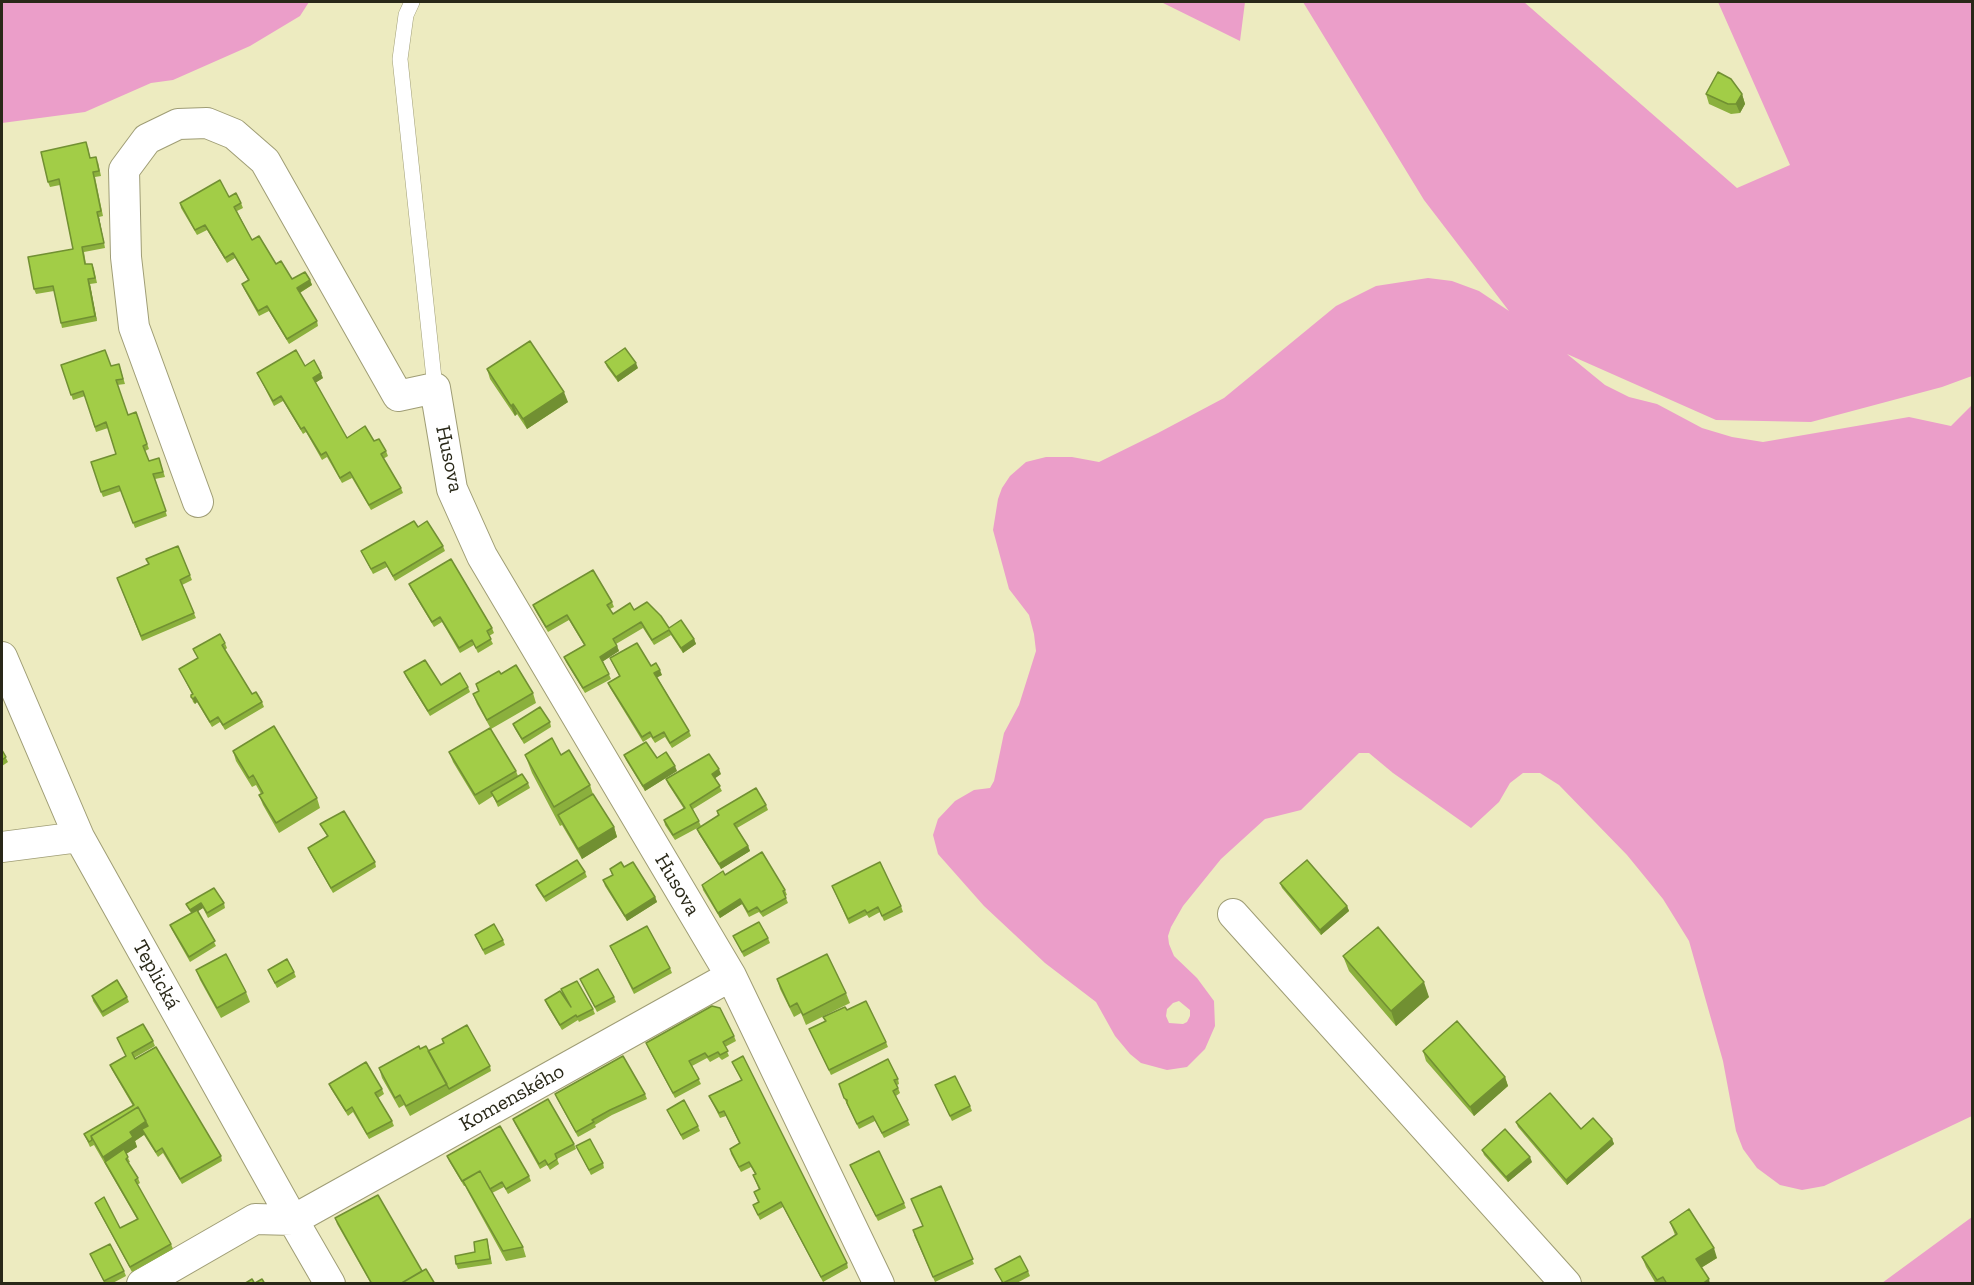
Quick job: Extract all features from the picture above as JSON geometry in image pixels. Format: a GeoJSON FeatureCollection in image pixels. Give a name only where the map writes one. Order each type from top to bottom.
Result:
{"type":"FeatureCollection","features":[{"type":"Feature","properties":{"kind":"street"},"geometry":{"type":"LineString","coordinates":[[198,502],[134,327],[126,257],[124,170],[147,139],[178,124],[207,123],[234,134],[265,161],[398,396],[435,388]]}},
{"type":"Feature","properties":{"kind":"street","name":"Husova"},"geometry":{"type":"LineString","coordinates":[[435,388],[452,489],[482,556],[731,976],[879,1284]]}},
{"type":"Feature","properties":{"kind":"street","name":"Teplická"},"geometry":{"type":"LineString","coordinates":[[2,657],[79,837],[330,1284]]}},
{"type":"Feature","properties":{"kind":"street"},"geometry":{"type":"LineString","coordinates":[[2,847],[79,837]]}},
{"type":"Feature","properties":{"kind":"street"},"geometry":{"type":"LineString","coordinates":[[1233,914],[1566,1284]]}},
{"type":"Feature","properties":{"kind":"street","name":"Komenského"},"geometry":{"type":"LineString","coordinates":[[293,1220],[731,976]]}},
{"type":"Feature","properties":{"kind":"street"},"geometry":{"type":"LineString","coordinates":[[142,1284],[255,1219],[293,1220]]}},
{"type":"Feature","properties":{"kind":"lane"},"geometry":{"type":"LineString","coordinates":[[412,2],[406,15],[400,59],[435,388]]}},
{"type":"Feature","properties":{"kind":"shaded area"},"geometry":{"type":"Polygon","coordinates":[[[2,2],[309,2],[300,16],[250,46],[173,80],[151,83],[85,112],[2,123],[2,2]]]}},
{"type":"Feature","properties":{"kind":"shaded area"},"geometry":{"type":"Polygon","coordinates":[[[1161,2],[1245,2],[1240,41],[1161,2]]]}},
{"type":"Feature","properties":{"kind":"shaded area"},"geometry":{"type":"Polygon","coordinates":[[[1303,2],[1524,2],[1737,188],[1790,165],[1718,2],[1972,2],[1972,376],[1942,387],[1811,422],[1716,420],[1567,354],[1605,385],[1629,397],[1657,404],[1702,428],[1732,437],[1763,442],[1909,417],[1951,426],[1972,405],[1972,1116],[1824,1186],[1802,1190],[1780,1185],[1757,1168],[1743,1149],[1736,1131],[1723,1061],[1689,941],[1663,899],[1627,855],[1559,785],[1540,773],[1523,773],[1510,783],[1499,802],[1471,828],[1393,773],[1369,753],[1359,753],[1301,810],[1265,819],[1221,859],[1183,906],[1171,927],[1168,936],[1174,956],[1197,978],[1214,1001],[1215,1026],[1205,1049],[1187,1067],[1167,1070],[1141,1063],[1130,1054],[1115,1036],[1096,1002],[1045,963],[984,906],[938,854],[933,835],[938,819],[955,801],[974,790],[990,788],[994,781],[1004,733],[1019,705],[1036,651],[1029,615],[1009,589],[993,530],[998,499],[1010,476],[1026,462],[1046,457],[1072,457],[1099,462],[1158,433],[1224,398],[1336,306],[1376,286],[1428,278],[1452,281],[1479,291],[1509,311],[1424,200],[1303,2]],[[1179,1001],[1167,1009],[1166,1016],[1169,1023],[1183,1024],[1190,1016],[1190,1010],[1179,1001]]]}},
{"type":"Feature","properties":{"kind":"shaded area"},"geometry":{"type":"Polygon","coordinates":[[[1972,1217],[1972,1283],[1882,1283],[1972,1217]]]}},
{"type":"Feature","properties":{"kind":"building"},"geometry":{"type":"Polygon","coordinates":[[[1718,72],[1731,79],[1742,94],[1736,104],[1728,104],[1706,94],[1718,72]]]}},
{"type":"Feature","properties":{"kind":"building"},"geometry":{"type":"Polygon","coordinates":[[[86,142],[90,158],[96,157],[99,171],[93,172],[101,211],[97,212],[104,243],[82,247],[85,264],[92,264],[95,278],[88,279],[95,316],[61,323],[53,286],[34,289],[28,257],[73,249],[59,179],[48,182],[41,152],[86,142]]]}},
{"type":"Feature","properties":{"kind":"building"},"geometry":{"type":"Polygon","coordinates":[[[220,180],[229,197],[236,193],[241,203],[234,207],[252,240],[259,236],[276,264],[281,261],[292,279],[305,272],[310,280],[297,288],[317,321],[287,339],[267,306],[258,311],[242,284],[249,280],[233,253],[225,258],[205,225],[195,230],[180,203],[220,180]]]}},
{"type":"Feature","properties":{"kind":"building"},"geometry":{"type":"Polygon","coordinates":[[[530,341],[564,392],[523,419],[513,404],[511,406],[487,369],[530,341]]]}},
{"type":"Feature","properties":{"kind":"building"},"geometry":{"type":"Polygon","coordinates":[[[625,348],[636,363],[616,377],[605,362],[625,348]]]}},
{"type":"Feature","properties":{"kind":"building"},"geometry":{"type":"Polygon","coordinates":[[[105,350],[111,366],[119,364],[123,379],[116,380],[128,415],[136,412],[147,444],[143,446],[149,461],[159,458],[163,472],[153,474],[166,511],[133,523],[119,486],[101,492],[91,462],[116,454],[106,422],[95,427],[83,391],[71,395],[61,365],[105,350]]]}},
{"type":"Feature","properties":{"kind":"building"},"geometry":{"type":"Polygon","coordinates":[[[296,350],[305,366],[314,360],[321,373],[313,378],[347,438],[365,426],[374,441],[379,439],[386,451],[381,454],[401,488],[369,505],[350,472],[340,478],[326,452],[321,455],[304,427],[301,429],[281,396],[273,401],[257,373],[296,350]]]}},
{"type":"Feature","properties":{"kind":"building"},"geometry":{"type":"Polygon","coordinates":[[[414,521],[418,527],[427,521],[443,546],[393,576],[385,562],[371,569],[361,551],[414,521]]]}},
{"type":"Feature","properties":{"kind":"building"},"geometry":{"type":"Polygon","coordinates":[[[178,546],[190,575],[180,580],[194,613],[141,636],[117,578],[149,564],[146,559],[178,546]]]}},
{"type":"Feature","properties":{"kind":"building"},"geometry":{"type":"Polygon","coordinates":[[[451,559],[492,628],[487,631],[491,639],[476,648],[472,640],[459,648],[440,617],[432,622],[409,584],[451,559]]]}},
{"type":"Feature","properties":{"kind":"building"},"geometry":{"type":"Polygon","coordinates":[[[593,570],[612,602],[607,605],[613,614],[630,603],[634,610],[647,602],[669,628],[681,620],[694,639],[681,648],[669,630],[652,640],[641,622],[613,639],[617,646],[600,657],[609,674],[583,688],[564,657],[585,645],[567,615],[546,627],[533,605],[593,570]]]}},
{"type":"Feature","properties":{"kind":"building"},"geometry":{"type":"Polygon","coordinates":[[[220,634],[225,643],[222,645],[252,694],[256,692],[262,702],[223,725],[218,717],[210,722],[195,697],[193,699],[191,697],[193,694],[179,669],[198,658],[193,649],[220,634]]]}},
{"type":"Feature","properties":{"kind":"building"},"geometry":{"type":"Polygon","coordinates":[[[637,643],[651,666],[656,663],[660,670],[654,673],[689,731],[670,743],[664,732],[653,738],[650,732],[642,737],[608,683],[620,676],[610,658],[637,643]]]}},
{"type":"Feature","properties":{"kind":"building"},"geometry":{"type":"Polygon","coordinates":[[[425,660],[441,685],[460,673],[468,687],[428,711],[404,672],[425,660]]]}},
{"type":"Feature","properties":{"kind":"building"},"geometry":{"type":"Polygon","coordinates":[[[516,665],[533,693],[487,720],[473,694],[479,691],[476,684],[499,671],[501,674],[516,665]]]}},
{"type":"Feature","properties":{"kind":"building"},"geometry":{"type":"Polygon","coordinates":[[[540,707],[550,722],[522,739],[513,724],[540,707]]]}},
{"type":"Feature","properties":{"kind":"building"},"geometry":{"type":"Polygon","coordinates":[[[274,726],[317,798],[276,823],[259,795],[263,793],[253,775],[249,778],[233,751],[274,726]]]}},
{"type":"Feature","properties":{"kind":"building"},"geometry":{"type":"Polygon","coordinates":[[[490,728],[516,771],[475,795],[449,752],[490,728]]]}},
{"type":"Feature","properties":{"kind":"building"},"geometry":{"type":"Polygon","coordinates":[[[552,738],[561,755],[569,750],[590,785],[554,807],[525,755],[552,738]]]}},
{"type":"Feature","properties":{"kind":"building"},"geometry":{"type":"Polygon","coordinates":[[[646,742],[657,758],[666,752],[675,766],[643,786],[624,755],[646,742]]]}},
{"type":"Feature","properties":{"kind":"building"},"geometry":{"type":"Polygon","coordinates":[[[709,754],[719,769],[712,774],[720,786],[690,805],[699,821],[673,835],[664,820],[685,808],[666,779],[709,754]]]}},
{"type":"Feature","properties":{"kind":"building"},"geometry":{"type":"Polygon","coordinates":[[[522,774],[528,783],[497,802],[491,792],[522,774]]]}},
{"type":"Feature","properties":{"kind":"building"},"geometry":{"type":"Polygon","coordinates":[[[756,788],[766,805],[734,824],[748,846],[719,864],[697,829],[719,815],[717,811],[756,788]]]}},
{"type":"Feature","properties":{"kind":"building"},"geometry":{"type":"Polygon","coordinates":[[[593,794],[614,827],[578,849],[558,815],[593,794]]]}},
{"type":"Feature","properties":{"kind":"building"},"geometry":{"type":"Polygon","coordinates":[[[344,811],[375,862],[331,888],[308,848],[328,836],[320,824],[344,811]]]}},
{"type":"Feature","properties":{"kind":"building"},"geometry":{"type":"Polygon","coordinates":[[[762,852],[785,890],[783,891],[786,898],[761,912],[757,907],[748,912],[740,899],[718,913],[702,885],[723,871],[725,875],[762,852]]]}},
{"type":"Feature","properties":{"kind":"building"},"geometry":{"type":"Polygon","coordinates":[[[577,860],[585,872],[544,897],[536,885],[577,860]]]}},
{"type":"Feature","properties":{"kind":"building"},"geometry":{"type":"Polygon","coordinates":[[[1307,860],[1347,906],[1320,930],[1280,883],[1307,860]]]}},
{"type":"Feature","properties":{"kind":"building"},"geometry":{"type":"Polygon","coordinates":[[[621,862],[624,867],[633,862],[655,897],[625,916],[603,880],[613,875],[610,869],[621,862]]]}},
{"type":"Feature","properties":{"kind":"building"},"geometry":{"type":"Polygon","coordinates":[[[880,862],[901,906],[882,916],[878,907],[867,913],[865,910],[848,919],[832,886],[880,862]]]}},
{"type":"Feature","properties":{"kind":"building"},"geometry":{"type":"Polygon","coordinates":[[[214,888],[224,903],[207,913],[201,903],[190,910],[186,904],[214,888]]]}},
{"type":"Feature","properties":{"kind":"building"},"geometry":{"type":"Polygon","coordinates":[[[197,910],[215,941],[189,957],[170,925],[197,910]]]}},
{"type":"Feature","properties":{"kind":"building"},"geometry":{"type":"Polygon","coordinates":[[[759,922],[768,938],[742,952],[733,936],[759,922]]]}},
{"type":"Feature","properties":{"kind":"building"},"geometry":{"type":"Polygon","coordinates":[[[494,924],[503,940],[483,950],[475,935],[494,924]]]}},
{"type":"Feature","properties":{"kind":"building"},"geometry":{"type":"Polygon","coordinates":[[[647,926],[670,968],[633,989],[610,946],[647,926]]]}},
{"type":"Feature","properties":{"kind":"building"},"geometry":{"type":"Polygon","coordinates":[[[1378,927],[1424,982],[1391,1011],[1343,956],[1378,927]]]}},
{"type":"Feature","properties":{"kind":"building"},"geometry":{"type":"Polygon","coordinates":[[[226,954],[246,992],[217,1008],[196,970],[226,954]]]}},
{"type":"Feature","properties":{"kind":"building"},"geometry":{"type":"Polygon","coordinates":[[[827,954],[846,993],[803,1015],[797,1003],[790,1007],[777,979],[827,954]]]}},
{"type":"Feature","properties":{"kind":"building"},"geometry":{"type":"Polygon","coordinates":[[[287,959],[294,972],[275,983],[268,970],[287,959]]]}},
{"type":"Feature","properties":{"kind":"building"},"geometry":{"type":"Polygon","coordinates":[[[598,969],[614,997],[595,1007],[580,979],[598,969]]]}},
{"type":"Feature","properties":{"kind":"building"},"geometry":{"type":"Polygon","coordinates":[[[117,980],[127,997],[102,1012],[92,996],[117,980]]]}},
{"type":"Feature","properties":{"kind":"building"},"geometry":{"type":"Polygon","coordinates":[[[577,981],[593,1009],[577,1017],[576,1015],[560,1025],[545,1000],[560,991],[571,1007],[561,989],[577,981]]]}},
{"type":"Feature","properties":{"kind":"building"},"geometry":{"type":"Polygon","coordinates":[[[866,1001],[886,1042],[829,1070],[809,1029],[826,1021],[823,1017],[845,1007],[847,1010],[866,1001]]]}},
{"type":"Feature","properties":{"kind":"building"},"geometry":{"type":"Polygon","coordinates":[[[712,1006],[720,1008],[734,1036],[723,1042],[728,1051],[720,1055],[718,1052],[708,1057],[705,1053],[689,1061],[699,1079],[673,1093],[646,1043],[712,1006]]]}},
{"type":"Feature","properties":{"kind":"building"},"geometry":{"type":"Polygon","coordinates":[[[1457,1021],[1505,1077],[1470,1107],[1423,1051],[1457,1021]]]}},
{"type":"Feature","properties":{"kind":"building"},"geometry":{"type":"Polygon","coordinates":[[[143,1024],[153,1041],[132,1053],[135,1059],[156,1047],[221,1156],[180,1179],[162,1148],[156,1152],[143,1131],[142,1129],[148,1126],[138,1107],[91,1136],[92,1140],[89,1142],[84,1134],[134,1105],[110,1065],[126,1056],[117,1038],[143,1024]]]}},
{"type":"Feature","properties":{"kind":"building"},"geometry":{"type":"Polygon","coordinates":[[[467,1025],[490,1066],[449,1089],[428,1051],[444,1043],[442,1039],[467,1025]]]}},
{"type":"Feature","properties":{"kind":"building"},"geometry":{"type":"Polygon","coordinates":[[[419,1046],[420,1049],[426,1046],[447,1084],[406,1106],[400,1095],[395,1098],[379,1068],[419,1046]]]}},
{"type":"Feature","properties":{"kind":"building"},"geometry":{"type":"Polygon","coordinates":[[[623,1056],[645,1094],[610,1110],[576,1132],[555,1094],[623,1056]]]}},
{"type":"Feature","properties":{"kind":"building"},"geometry":{"type":"Polygon","coordinates":[[[743,1056],[847,1263],[821,1277],[781,1202],[758,1215],[753,1205],[759,1202],[754,1192],[760,1189],[753,1175],[756,1174],[749,1162],[739,1167],[730,1149],[740,1143],[724,1111],[719,1113],[709,1096],[742,1080],[732,1062],[743,1056]]]}},
{"type":"Feature","properties":{"kind":"building"},"geometry":{"type":"Polygon","coordinates":[[[888,1059],[898,1079],[894,1080],[898,1088],[893,1091],[908,1120],[882,1133],[873,1116],[857,1124],[839,1084],[888,1059]]]}},
{"type":"Feature","properties":{"kind":"building"},"geometry":{"type":"Polygon","coordinates":[[[366,1062],[382,1089],[375,1093],[392,1121],[367,1134],[352,1107],[346,1111],[329,1084],[366,1062]]]}},
{"type":"Feature","properties":{"kind":"building"},"geometry":{"type":"Polygon","coordinates":[[[955,1076],[970,1106],[950,1116],[935,1085],[955,1076]]]}},
{"type":"Feature","properties":{"kind":"building"},"geometry":{"type":"Polygon","coordinates":[[[1550,1093],[1581,1129],[1593,1118],[1612,1139],[1566,1180],[1516,1122],[1550,1093]]]}},
{"type":"Feature","properties":{"kind":"building"},"geometry":{"type":"Polygon","coordinates":[[[548,1099],[574,1144],[555,1154],[557,1159],[548,1165],[545,1160],[539,1164],[513,1119],[548,1099]]]}},
{"type":"Feature","properties":{"kind":"building"},"geometry":{"type":"Polygon","coordinates":[[[684,1100],[698,1126],[681,1135],[667,1110],[684,1100]]]}},
{"type":"Feature","properties":{"kind":"building"},"geometry":{"type":"Polygon","coordinates":[[[138,1107],[146,1121],[130,1132],[133,1137],[103,1157],[91,1136],[138,1107]]]}},
{"type":"Feature","properties":{"kind":"building"},"geometry":{"type":"Polygon","coordinates":[[[500,1126],[529,1176],[506,1189],[502,1182],[490,1189],[480,1171],[462,1181],[447,1156],[500,1126]]]}},
{"type":"Feature","properties":{"kind":"building"},"geometry":{"type":"Polygon","coordinates":[[[1505,1129],[1530,1157],[1506,1177],[1482,1150],[1505,1129]]]}},
{"type":"Feature","properties":{"kind":"building"},"geometry":{"type":"Polygon","coordinates":[[[590,1139],[603,1163],[589,1170],[576,1146],[590,1139]]]}},
{"type":"Feature","properties":{"kind":"building"},"geometry":{"type":"Polygon","coordinates":[[[124,1149],[128,1157],[126,1159],[138,1178],[135,1180],[171,1244],[130,1267],[95,1203],[104,1197],[120,1228],[138,1219],[105,1162],[124,1149]]]}},
{"type":"Feature","properties":{"kind":"building"},"geometry":{"type":"Polygon","coordinates":[[[879,1151],[904,1203],[876,1216],[850,1165],[879,1151]]]}},
{"type":"Feature","properties":{"kind":"building"},"geometry":{"type":"Polygon","coordinates":[[[480,1171],[523,1247],[503,1251],[463,1181],[480,1171]]]}},
{"type":"Feature","properties":{"kind":"building"},"geometry":{"type":"Polygon","coordinates":[[[941,1186],[973,1259],[933,1277],[913,1230],[923,1226],[911,1199],[941,1186]]]}},
{"type":"Feature","properties":{"kind":"building"},"geometry":{"type":"Polygon","coordinates":[[[378,1195],[422,1271],[400,1284],[372,1284],[335,1218],[378,1195]]]}},
{"type":"Feature","properties":{"kind":"building"},"geometry":{"type":"Polygon","coordinates":[[[1689,1209],[1714,1248],[1696,1259],[1709,1279],[1702,1284],[1667,1284],[1663,1277],[1657,1280],[1642,1257],[1677,1234],[1670,1222],[1689,1209]]]}},
{"type":"Feature","properties":{"kind":"building"},"geometry":{"type":"Polygon","coordinates":[[[487,1239],[490,1259],[456,1264],[455,1256],[475,1252],[474,1242],[487,1239]]]}},
{"type":"Feature","properties":{"kind":"building"},"geometry":{"type":"Polygon","coordinates":[[[110,1244],[124,1271],[104,1281],[90,1254],[110,1244]]]}},
{"type":"Feature","properties":{"kind":"building"},"geometry":{"type":"Polygon","coordinates":[[[1020,1256],[1028,1271],[1003,1283],[995,1269],[1020,1256]]]}},
{"type":"Feature","properties":{"kind":"building"},"geometry":{"type":"Polygon","coordinates":[[[426,1269],[435,1284],[400,1284],[426,1269]]]}},
{"type":"Feature","properties":{"kind":"building"},"geometry":{"type":"Polygon","coordinates":[[[252,1279],[255,1284],[244,1284],[252,1279]]]}},
{"type":"Feature","properties":{"kind":"building"},"geometry":{"type":"Polygon","coordinates":[[[262,1279],[265,1284],[255,1284],[255,1283],[262,1279]]]}}]}
